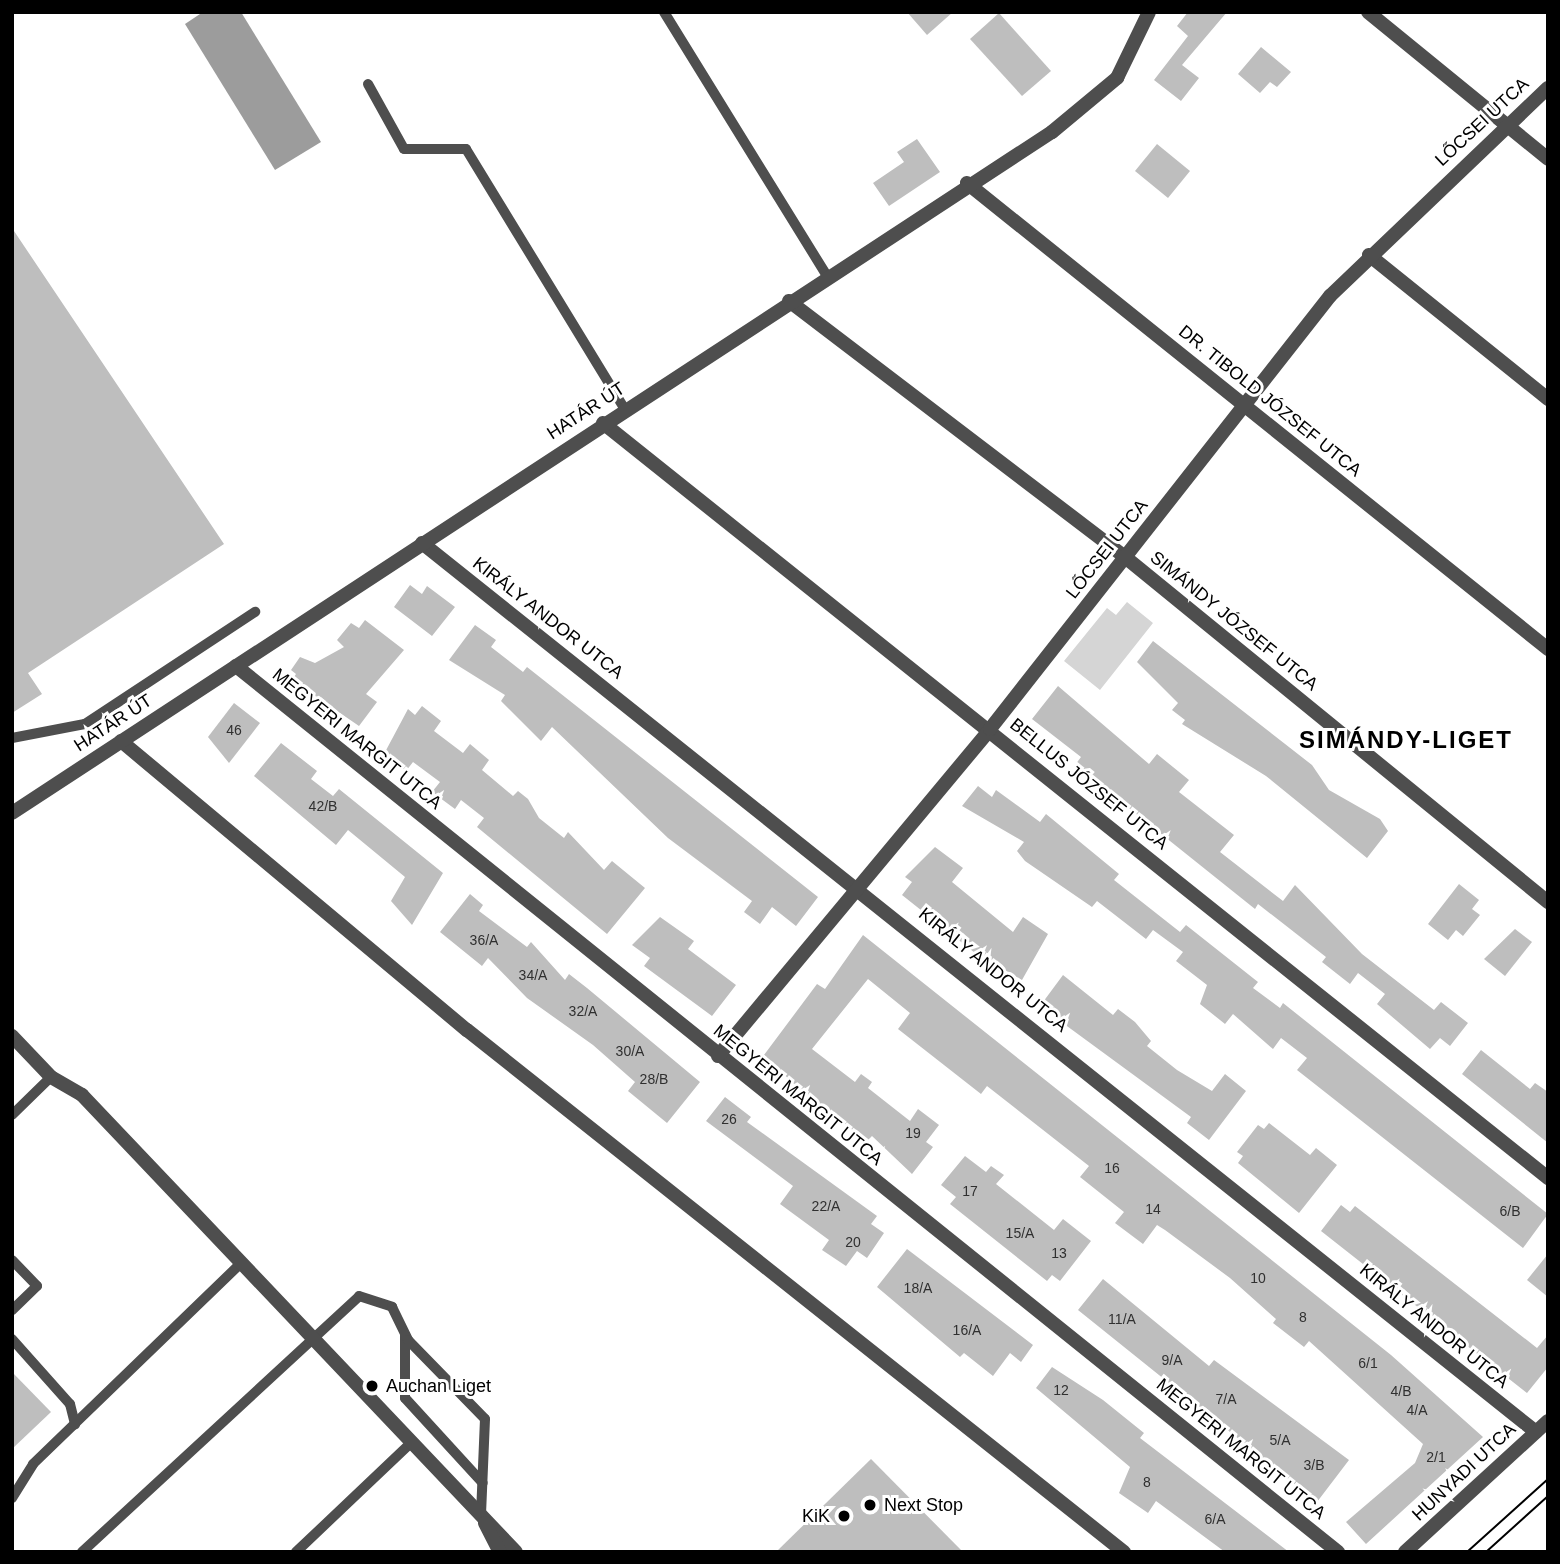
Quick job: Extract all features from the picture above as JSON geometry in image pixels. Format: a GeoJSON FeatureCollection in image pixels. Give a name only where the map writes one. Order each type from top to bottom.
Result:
{"type":"FeatureCollection","features":[{"type":"Feature","properties":{"kind":"street","name":"HATÁR ÚT"},"geometry":{"type":"LineString","coordinates":[[12,813],[967,183],[1090,105],[1123,71],[1149,12]]}},
{"type":"Feature","properties":{"kind":"street"},"geometry":{"type":"LineString","coordinates":[[1368,12],[1548,159]]}},
{"type":"Feature","properties":{"kind":"street","name":"LŐCSEI UTCA"},"geometry":{"type":"LineString","coordinates":[[718,1056],[990,729],[1243,404],[1368,255],[1548,88]]}},
{"type":"Feature","properties":{"kind":"street","name":"DR. TIBOLD JÓZSEF UTCA"},"geometry":{"type":"LineString","coordinates":[[967,183],[1548,649]]}},
{"type":"Feature","properties":{"kind":"street"},"geometry":{"type":"LineString","coordinates":[[1368,255],[1548,399]]}},
{"type":"Feature","properties":{"kind":"street","name":"SIMÁNDY JÓZSEF UTCA"},"geometry":{"type":"LineString","coordinates":[[789,301],[1125,557],[1548,902]]}},
{"type":"Feature","properties":{"kind":"street","name":"BELLUS JÓZSEF UTCA"},"geometry":{"type":"LineString","coordinates":[[603,423],[990,729],[1548,1178]]}},
{"type":"Feature","properties":{"kind":"street","name":"KIRÁLY ANDOR UTCA"},"geometry":{"type":"LineString","coordinates":[[422,543],[860,887],[1536,1432]]}},
{"type":"Feature","properties":{"kind":"street","name":"MEGYERI MARGIT UTCA"},"geometry":{"type":"LineString","coordinates":[[236,666],[1338,1552]]}},
{"type":"Feature","properties":{"kind":"street"},"geometry":{"type":"LineString","coordinates":[[121,741],[467,1030],[1124,1552]]}},
{"type":"Feature","properties":{"kind":"street"},"geometry":{"type":"LineString","coordinates":[[12,1035],[51,1077],[82,1095],[309,1339],[516,1552]]}},
{"type":"Feature","properties":{"kind":"street","name":"HUNYADI UTCA"},"geometry":{"type":"LineString","coordinates":[[1405,1552],[1548,1421]]}},
{"type":"Feature","properties":{"kind":"street"},"geometry":{"type":"LineString","coordinates":[[481,1515],[500,1552]]}},
{"type":"Feature","properties":{"kind":"lane"},"geometry":{"type":"LineString","coordinates":[[664,12],[827,276]]}},
{"type":"Feature","properties":{"kind":"lane"},"geometry":{"type":"LineString","coordinates":[[369,84],[404,149],[466,149],[625,409]]}},
{"type":"Feature","properties":{"kind":"lane"},"geometry":{"type":"LineString","coordinates":[[12,738],[85,724],[255,612]]}},
{"type":"Feature","properties":{"kind":"lane"},"geometry":{"type":"LineString","coordinates":[[12,1115],[51,1077]]}},
{"type":"Feature","properties":{"kind":"lane"},"geometry":{"type":"LineString","coordinates":[[12,1260],[37,1286],[12,1310]]}},
{"type":"Feature","properties":{"kind":"lane"},"geometry":{"type":"LineString","coordinates":[[12,1498],[33,1464],[240,1264]]}},
{"type":"Feature","properties":{"kind":"lane"},"geometry":{"type":"LineString","coordinates":[[82,1552],[309,1339],[359,1296],[386,1302],[405,1334],[485,1419],[481,1515]]}},
{"type":"Feature","properties":{"kind":"lane"},"geometry":{"type":"LineString","coordinates":[[405,1334],[405,1398],[483,1483]]}},
{"type":"Feature","properties":{"kind":"lane"},"geometry":{"type":"LineString","coordinates":[[12,1339],[71,1404],[75,1424]]}},
{"type":"Feature","properties":{"kind":"lane"},"geometry":{"type":"LineString","coordinates":[[296,1552],[410,1444]]}},
{"type":"Feature","properties":{"kind":"shaded area"},"geometry":{"type":"Polygon","coordinates":[[[203,12],[241,12],[321,142],[275,170],[185,24],[203,12]]]}},
{"type":"Feature","properties":{"kind":"shaded area"},"geometry":{"type":"Polygon","coordinates":[[[1127,602],[1153,623],[1100,690],[1064,661],[1107,608],[1116,615],[1127,602]]]}},
{"type":"Feature","properties":{"kind":"building"},"geometry":{"type":"Polygon","coordinates":[[[907,12],[953,12],[927,35],[907,12]]]}},
{"type":"Feature","properties":{"kind":"building"},"geometry":{"type":"Polygon","coordinates":[[[1188,12],[1227,12],[1182,65],[1199,78],[1181,101],[1154,80],[1188,36],[1177,26],[1188,12]]]}},
{"type":"Feature","properties":{"kind":"building"},"geometry":{"type":"Polygon","coordinates":[[[999,13],[1051,71],[1022,96],[970,39],[999,13]]]}},
{"type":"Feature","properties":{"kind":"building"},"geometry":{"type":"Polygon","coordinates":[[[1261,47],[1291,72],[1277,87],[1270,82],[1260,93],[1238,74],[1261,47]]]}},
{"type":"Feature","properties":{"kind":"building"},"geometry":{"type":"Polygon","coordinates":[[[917,139],[940,172],[889,206],[873,183],[904,162],[897,152],[917,139]]]}},
{"type":"Feature","properties":{"kind":"building"},"geometry":{"type":"Polygon","coordinates":[[[1157,144],[1190,171],[1168,198],[1135,171],[1157,144]]]}},
{"type":"Feature","properties":{"kind":"building"},"geometry":{"type":"Polygon","coordinates":[[[12,228],[224,544],[28,673],[42,694],[12,713],[12,228]]]}},
{"type":"Feature","properties":{"kind":"building"},"geometry":{"type":"Polygon","coordinates":[[[410,585],[422,594],[427,586],[455,607],[432,636],[394,607],[410,585]]]}},
{"type":"Feature","properties":{"kind":"building"},"geometry":{"type":"Polygon","coordinates":[[[365,620],[404,650],[366,694],[377,702],[359,726],[292,680],[296,674],[291,670],[300,657],[315,663],[344,647],[337,640],[351,623],[359,628],[365,620]]]}},
{"type":"Feature","properties":{"kind":"building"},"geometry":{"type":"Polygon","coordinates":[[[475,625],[496,640],[491,647],[523,672],[527,667],[818,897],[796,926],[772,907],[760,924],[744,912],[752,901],[668,838],[552,727],[541,741],[501,701],[505,695],[449,660],[475,625]]]}},
{"type":"Feature","properties":{"kind":"building"},"geometry":{"type":"Polygon","coordinates":[[[1153,641],[1312,765],[1329,790],[1380,819],[1388,831],[1367,858],[1266,776],[1182,724],[1185,720],[1172,710],[1178,703],[1137,662],[1153,641]]]}},
{"type":"Feature","properties":{"kind":"building"},"geometry":{"type":"Polygon","coordinates":[[[1058,686],[1149,764],[1157,754],[1189,780],[1179,792],[1234,835],[1220,852],[1283,901],[1295,885],[1362,954],[1434,1010],[1441,1002],[1468,1023],[1450,1046],[1440,1038],[1430,1049],[1377,1004],[1385,994],[1358,973],[1350,984],[1322,962],[1326,957],[1258,904],[1255,909],[1075,765],[1081,757],[1032,719],[1058,686]]]}},
{"type":"Feature","properties":{"kind":"building"},"geometry":{"type":"Polygon","coordinates":[[[234,703],[260,723],[229,763],[208,737],[234,703]]]}},
{"type":"Feature","properties":{"kind":"building"},"geometry":{"type":"Polygon","coordinates":[[[422,706],[441,721],[434,731],[463,753],[470,744],[489,760],[482,770],[513,796],[518,791],[528,799],[539,818],[564,838],[568,832],[604,870],[612,861],[645,888],[607,934],[477,827],[484,818],[461,800],[455,809],[432,792],[440,782],[413,762],[406,771],[384,754],[408,709],[415,715],[422,706]]]}},
{"type":"Feature","properties":{"kind":"building"},"geometry":{"type":"Polygon","coordinates":[[[281,743],[317,771],[311,779],[333,796],[339,789],[443,873],[412,925],[391,901],[405,877],[348,830],[336,845],[254,776],[281,743]]]}},
{"type":"Feature","properties":{"kind":"building"},"geometry":{"type":"Polygon","coordinates":[[[978,786],[992,797],[996,790],[1040,822],[1046,814],[1119,874],[1114,880],[1180,932],[1186,925],[1258,982],[1253,988],[1280,1008],[1283,1003],[1548,1214],[1523,1248],[1297,1070],[1307,1058],[1281,1038],[1273,1049],[1233,1014],[1225,1024],[1200,1004],[1207,985],[1176,961],[1183,952],[1153,930],[1146,939],[1097,901],[1092,907],[1025,861],[1017,851],[1024,842],[962,806],[978,786]]]}},
{"type":"Feature","properties":{"kind":"building"},"geometry":{"type":"Polygon","coordinates":[[[935,847],[963,868],[952,882],[1013,932],[1023,917],[1048,934],[1022,980],[975,953],[902,895],[912,882],[905,877],[935,847]]]}},
{"type":"Feature","properties":{"kind":"building"},"geometry":{"type":"Polygon","coordinates":[[[1459,884],[1479,900],[1472,909],[1480,915],[1463,936],[1456,930],[1448,940],[1428,924],[1459,884]]]}},
{"type":"Feature","properties":{"kind":"building"},"geometry":{"type":"Polygon","coordinates":[[[470,894],[483,905],[479,911],[527,947],[531,942],[565,980],[569,974],[700,1082],[667,1123],[628,1091],[635,1082],[593,1045],[527,998],[488,958],[482,966],[440,932],[470,894]]]}},
{"type":"Feature","properties":{"kind":"building"},"geometry":{"type":"Polygon","coordinates":[[[660,917],[694,941],[688,949],[736,985],[712,1016],[644,966],[650,958],[632,945],[660,917]]]}},
{"type":"Feature","properties":{"kind":"building"},"geometry":{"type":"Polygon","coordinates":[[[1515,929],[1532,942],[1505,976],[1484,959],[1515,929]]]}},
{"type":"Feature","properties":{"kind":"building"},"geometry":{"type":"Polygon","coordinates":[[[863,935],[1391,1355],[1483,1437],[1366,1544],[1346,1522],[1415,1463],[1423,1444],[1309,1341],[1304,1347],[1273,1323],[1276,1319],[1230,1278],[1165,1230],[1157,1225],[1143,1244],[1115,1223],[1124,1212],[1080,1177],[1089,1166],[987,1086],[981,1094],[898,1029],[910,1013],[868,979],[812,1049],[855,1082],[861,1074],[872,1082],[868,1088],[910,1121],[918,1109],[939,1125],[926,1142],[933,1147],[912,1174],[872,1136],[867,1141],[797,1087],[764,1055],[817,984],[825,989],[863,935]]]}},
{"type":"Feature","properties":{"kind":"building"},"geometry":{"type":"Polygon","coordinates":[[[1063,975],[1113,1015],[1118,1009],[1135,1022],[1151,1041],[1147,1046],[1177,1070],[1212,1091],[1225,1074],[1246,1091],[1209,1140],[1187,1123],[1191,1117],[1056,1018],[1043,1002],[1063,975]]]}},
{"type":"Feature","properties":{"kind":"building"},"geometry":{"type":"Polygon","coordinates":[[[1481,1050],[1530,1089],[1535,1083],[1548,1092],[1548,1143],[1462,1074],[1481,1050]]]}},
{"type":"Feature","properties":{"kind":"building"},"geometry":{"type":"Polygon","coordinates":[[[725,1097],[751,1117],[747,1122],[877,1216],[871,1224],[884,1233],[867,1258],[857,1251],[846,1266],[822,1250],[829,1240],[780,1204],[793,1186],[706,1121],[725,1097]]]}},
{"type":"Feature","properties":{"kind":"building"},"geometry":{"type":"Polygon","coordinates":[[[1269,1123],[1310,1155],[1316,1148],[1337,1165],[1299,1213],[1238,1163],[1243,1156],[1237,1152],[1258,1125],[1264,1129],[1269,1123]]]}},
{"type":"Feature","properties":{"kind":"building"},"geometry":{"type":"Polygon","coordinates":[[[965,1156],[986,1172],[991,1166],[1004,1175],[996,1184],[1054,1230],[1063,1219],[1091,1241],[1060,1281],[1052,1275],[1047,1281],[950,1204],[956,1197],[941,1185],[965,1156]]]}},
{"type":"Feature","properties":{"kind":"building"},"geometry":{"type":"Polygon","coordinates":[[[1341,1205],[1350,1212],[1355,1206],[1537,1348],[1548,1335],[1548,1367],[1527,1393],[1321,1231],[1341,1205]]]}},
{"type":"Feature","properties":{"kind":"building"},"geometry":{"type":"Polygon","coordinates":[[[907,1249],[1033,1345],[1021,1362],[1010,1353],[993,1376],[964,1353],[960,1357],[877,1287],[907,1249]]]}},
{"type":"Feature","properties":{"kind":"building"},"geometry":{"type":"Polygon","coordinates":[[[1548,1254],[1548,1297],[1527,1280],[1548,1254]]]}},
{"type":"Feature","properties":{"kind":"building"},"geometry":{"type":"Polygon","coordinates":[[[1103,1279],[1209,1366],[1214,1360],[1349,1460],[1317,1502],[1078,1310],[1103,1279]]]}},
{"type":"Feature","properties":{"kind":"building"},"geometry":{"type":"Polygon","coordinates":[[[1052,1367],[1103,1400],[1144,1433],[1140,1438],[1289,1552],[1225,1552],[1156,1501],[1148,1513],[1119,1493],[1130,1467],[1036,1388],[1052,1367]]]}},
{"type":"Feature","properties":{"kind":"building"},"geometry":{"type":"Polygon","coordinates":[[[12,1372],[51,1412],[12,1449],[12,1372]]]}},
{"type":"Feature","properties":{"kind":"building","name":"Next Stop"},"geometry":{"type":"Polygon","coordinates":[[[871,1459],[963,1552],[776,1552],[871,1459]]]}},
{"type":"Feature","properties":{"kind":"tram line"},"geometry":{"type":"LineString","coordinates":[[1467,1552],[1548,1479]]}},
{"type":"Feature","properties":{"kind":"tram line"},"geometry":{"type":"LineString","coordinates":[[1486,1552],[1548,1496]]}},
{"type":"Feature","properties":{"kind":"place","name":"Auchan Liget"},"geometry":{"type":"Point","coordinates":[372,1386]}},
{"type":"Feature","properties":{"kind":"place","name":"Next Stop"},"geometry":{"type":"Point","coordinates":[870,1505]}},
{"type":"Feature","properties":{"kind":"place","name":"KiK"},"geometry":{"type":"Point","coordinates":[844,1516]}},
{"type":"Feature","properties":{"kind":"district","name":"SIMÁNDY-LIGET"},"geometry":{"type":"Point","coordinates":[1406,740]}}]}
